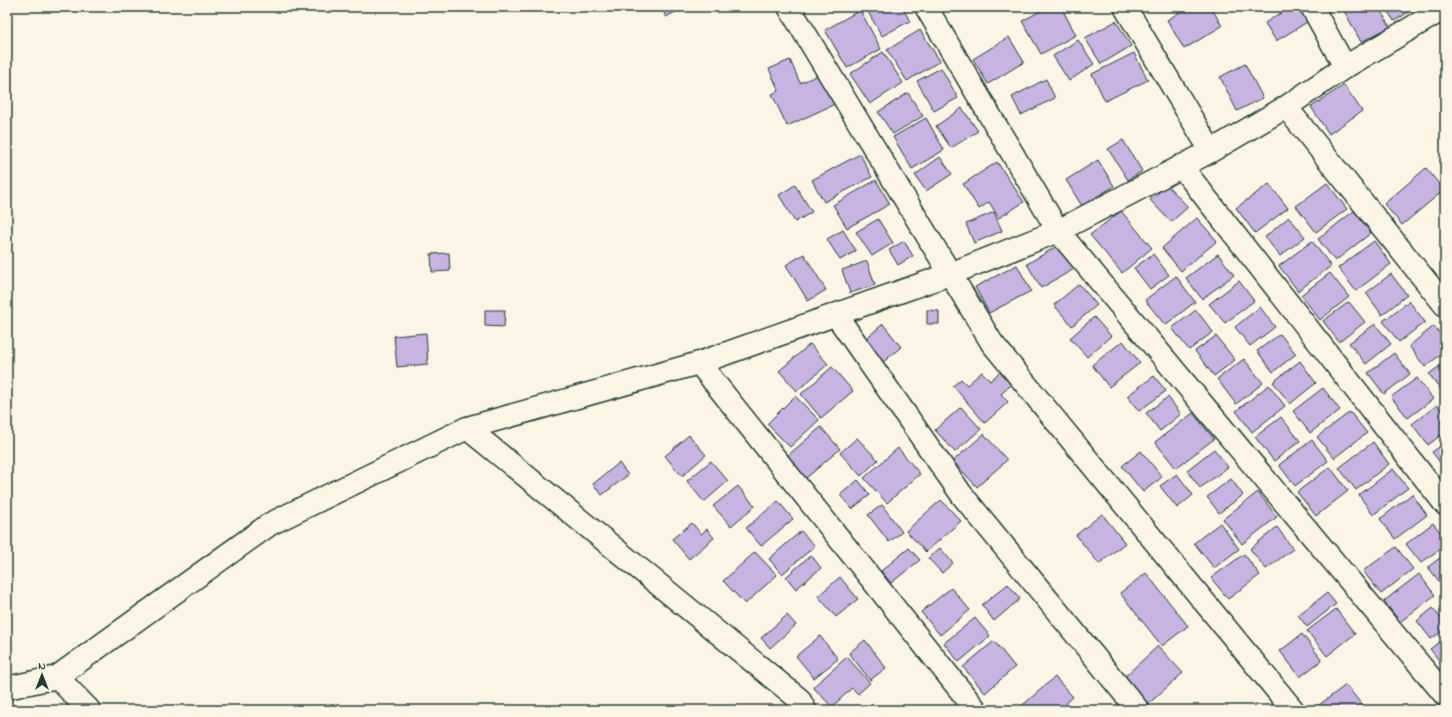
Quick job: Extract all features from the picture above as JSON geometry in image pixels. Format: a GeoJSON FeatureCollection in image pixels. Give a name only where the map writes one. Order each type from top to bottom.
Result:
{"type":"FeatureCollection","features":[{"type":"Feature","properties":{"kind":"street"},"geometry":{"type":"LineString","coordinates":[[789,7],[992,343],[1293,710]]}},
{"type":"Feature","properties":{"kind":"street"},"geometry":{"type":"LineString","coordinates":[[926,7],[1058,231],[1445,695]]}},
{"type":"Feature","properties":{"kind":"street"},"geometry":{"type":"LineString","coordinates":[[1125,7],[1212,151]]}},
{"type":"Feature","properties":{"kind":"street"},"geometry":{"type":"LineString","coordinates":[[1312,7],[1345,67]]}},
{"type":"Feature","properties":{"kind":"street"},"geometry":{"type":"LineString","coordinates":[[7,688],[56,677],[270,524],[467,428],[700,363],[950,274],[1058,231],[1212,151],[1286,107],[1345,67],[1445,8]]}},
{"type":"Feature","properties":{"kind":"street"},"geometry":{"type":"LineString","coordinates":[[1286,107],[1445,305]]}},
{"type":"Feature","properties":{"kind":"street"},"geometry":{"type":"LineString","coordinates":[[1181,166],[1445,504]]}},
{"type":"Feature","properties":{"kind":"street"},"geometry":{"type":"LineString","coordinates":[[836,315],[962,495],[1138,710]]}},
{"type":"Feature","properties":{"kind":"street"},"geometry":{"type":"LineString","coordinates":[[700,363],[976,710]]}},
{"type":"Feature","properties":{"kind":"street"},"geometry":{"type":"LineString","coordinates":[[467,428],[799,699],[805,710]]}},
{"type":"Feature","properties":{"kind":"street"},"geometry":{"type":"LineString","coordinates":[[56,677],[89,710]]}},
{"type":"Feature","properties":{"kind":"building"},"geometry":{"type":"Polygon","coordinates":[[[661,7],[685,7],[666,17],[661,7]]]}},
{"type":"Feature","properties":{"kind":"building"},"geometry":{"type":"Polygon","coordinates":[[[865,7],[902,7],[910,21],[882,36],[865,7]]]}},
{"type":"Feature","properties":{"kind":"building"},"geometry":{"type":"Polygon","coordinates":[[[1048,7],[1061,7],[1076,35],[1041,54],[1022,21],[1048,7]]]}},
{"type":"Feature","properties":{"kind":"building"},"geometry":{"type":"Polygon","coordinates":[[[1188,7],[1211,7],[1222,26],[1184,49],[1167,20],[1188,7]]]}},
{"type":"Feature","properties":{"kind":"building"},"geometry":{"type":"Polygon","coordinates":[[[1290,7],[1300,7],[1309,21],[1276,41],[1265,23],[1290,7]]]}},
{"type":"Feature","properties":{"kind":"building"},"geometry":{"type":"Polygon","coordinates":[[[1342,7],[1379,7],[1390,27],[1361,42],[1342,7]]]}},
{"type":"Feature","properties":{"kind":"building"},"geometry":{"type":"Polygon","coordinates":[[[1385,7],[1417,7],[1394,21],[1385,7]]]}},
{"type":"Feature","properties":{"kind":"building"},"geometry":{"type":"Polygon","coordinates":[[[860,10],[881,49],[847,68],[825,30],[860,10]]]}},
{"type":"Feature","properties":{"kind":"building"},"geometry":{"type":"Polygon","coordinates":[[[1116,21],[1131,46],[1101,64],[1085,38],[1116,21]]]}},
{"type":"Feature","properties":{"kind":"building"},"geometry":{"type":"Polygon","coordinates":[[[920,30],[940,61],[907,81],[887,50],[920,30]]]}},
{"type":"Feature","properties":{"kind":"building"},"geometry":{"type":"Polygon","coordinates":[[[1009,37],[1024,62],[988,84],[973,59],[1009,37]]]}},
{"type":"Feature","properties":{"kind":"building"},"geometry":{"type":"Polygon","coordinates":[[[1078,40],[1094,64],[1069,81],[1053,56],[1078,40]]]}},
{"type":"Feature","properties":{"kind":"building"},"geometry":{"type":"Polygon","coordinates":[[[883,52],[903,83],[870,104],[850,74],[883,52]]]}},
{"type":"Feature","properties":{"kind":"building"},"geometry":{"type":"Polygon","coordinates":[[[1134,53],[1148,80],[1105,101],[1092,74],[1134,53]]]}},
{"type":"Feature","properties":{"kind":"building"},"geometry":{"type":"Polygon","coordinates":[[[790,60],[800,83],[823,73],[837,103],[787,126],[772,94],[779,91],[769,69],[790,60]]]}},
{"type":"Feature","properties":{"kind":"building"},"geometry":{"type":"Polygon","coordinates":[[[1245,64],[1263,98],[1237,111],[1220,77],[1245,64]]]}},
{"type":"Feature","properties":{"kind":"building"},"geometry":{"type":"Polygon","coordinates":[[[941,68],[958,98],[934,111],[917,81],[941,68]]]}},
{"type":"Feature","properties":{"kind":"building"},"geometry":{"type":"Polygon","coordinates":[[[1046,79],[1055,98],[1021,115],[1012,97],[1046,79]]]}},
{"type":"Feature","properties":{"kind":"building"},"geometry":{"type":"Polygon","coordinates":[[[1344,85],[1362,111],[1329,134],[1311,107],[1344,85]]]}},
{"type":"Feature","properties":{"kind":"building"},"geometry":{"type":"Polygon","coordinates":[[[908,93],[923,116],[893,134],[878,112],[908,93]]]}},
{"type":"Feature","properties":{"kind":"building"},"geometry":{"type":"Polygon","coordinates":[[[962,108],[978,131],[951,148],[936,126],[962,108]]]}},
{"type":"Feature","properties":{"kind":"building"},"geometry":{"type":"Polygon","coordinates":[[[926,118],[944,150],[912,169],[893,137],[926,118]]]}},
{"type":"Feature","properties":{"kind":"building"},"geometry":{"type":"Polygon","coordinates":[[[1123,140],[1142,171],[1128,180],[1108,149],[1123,140]]]}},
{"type":"Feature","properties":{"kind":"building"},"geometry":{"type":"Polygon","coordinates":[[[860,154],[872,177],[824,202],[812,180],[860,154]]]}},
{"type":"Feature","properties":{"kind":"building"},"geometry":{"type":"Polygon","coordinates":[[[940,157],[952,174],[926,191],[915,175],[940,157]]]}},
{"type":"Feature","properties":{"kind":"building"},"geometry":{"type":"Polygon","coordinates":[[[1098,160],[1114,186],[1082,206],[1066,180],[1098,160]]]}},
{"type":"Feature","properties":{"kind":"building"},"geometry":{"type":"Polygon","coordinates":[[[997,162],[1024,202],[999,218],[989,202],[979,209],[963,184],[997,162]]]}},
{"type":"Feature","properties":{"kind":"building"},"geometry":{"type":"Polygon","coordinates":[[[1426,168],[1444,190],[1402,225],[1384,204],[1426,168]]]}},
{"type":"Feature","properties":{"kind":"building"},"geometry":{"type":"Polygon","coordinates":[[[876,180],[890,204],[847,228],[833,205],[876,180]]]}},
{"type":"Feature","properties":{"kind":"building"},"geometry":{"type":"Polygon","coordinates":[[[1327,183],[1347,209],[1316,232],[1296,206],[1327,183]]]}},
{"type":"Feature","properties":{"kind":"building"},"geometry":{"type":"Polygon","coordinates":[[[1269,184],[1288,208],[1255,233],[1236,208],[1269,184]]]}},
{"type":"Feature","properties":{"kind":"building"},"geometry":{"type":"Polygon","coordinates":[[[795,185],[812,212],[795,222],[779,195],[795,185]]]}},
{"type":"Feature","properties":{"kind":"building"},"geometry":{"type":"Polygon","coordinates":[[[1167,185],[1188,207],[1171,222],[1150,200],[1167,185]]]}},
{"type":"Feature","properties":{"kind":"building"},"geometry":{"type":"Polygon","coordinates":[[[1121,211],[1152,248],[1122,273],[1090,235],[1121,211]]]}},
{"type":"Feature","properties":{"kind":"building"},"geometry":{"type":"Polygon","coordinates":[[[1354,211],[1371,233],[1335,261],[1318,239],[1354,211]]]}},
{"type":"Feature","properties":{"kind":"building"},"geometry":{"type":"Polygon","coordinates":[[[994,212],[1002,231],[974,243],[966,224],[994,212]]]}},
{"type":"Feature","properties":{"kind":"building"},"geometry":{"type":"Polygon","coordinates":[[[1289,217],[1305,237],[1280,256],[1265,237],[1289,217]]]}},
{"type":"Feature","properties":{"kind":"building"},"geometry":{"type":"Polygon","coordinates":[[[1197,218],[1217,241],[1181,271],[1162,248],[1197,218]]]}},
{"type":"Feature","properties":{"kind":"building"},"geometry":{"type":"Polygon","coordinates":[[[878,219],[893,243],[872,256],[856,232],[878,219]]]}},
{"type":"Feature","properties":{"kind":"building"},"geometry":{"type":"Polygon","coordinates":[[[843,230],[856,251],[840,260],[827,239],[843,230]]]}},
{"type":"Feature","properties":{"kind":"building"},"geometry":{"type":"Polygon","coordinates":[[[904,241],[913,256],[898,265],[889,250],[904,241]]]}},
{"type":"Feature","properties":{"kind":"building"},"geometry":{"type":"Polygon","coordinates":[[[1312,241],[1331,266],[1298,291],[1279,266],[1312,241]]]}},
{"type":"Feature","properties":{"kind":"building"},"geometry":{"type":"Polygon","coordinates":[[[1374,241],[1391,264],[1356,291],[1338,268],[1374,241]]]}},
{"type":"Feature","properties":{"kind":"building"},"geometry":{"type":"Polygon","coordinates":[[[1062,243],[1076,268],[1041,288],[1027,264],[1062,243]]]}},
{"type":"Feature","properties":{"kind":"building"},"geometry":{"type":"Polygon","coordinates":[[[449,253],[450,271],[432,272],[431,254],[449,253]]]}},
{"type":"Feature","properties":{"kind":"building"},"geometry":{"type":"Polygon","coordinates":[[[804,254],[826,290],[808,301],[786,265],[804,254]]]}},
{"type":"Feature","properties":{"kind":"building"},"geometry":{"type":"Polygon","coordinates":[[[1153,254],[1169,275],[1150,289],[1134,268],[1153,254]]]}},
{"type":"Feature","properties":{"kind":"building"},"geometry":{"type":"Polygon","coordinates":[[[1218,254],[1234,275],[1202,299],[1186,278],[1218,254]]]}},
{"type":"Feature","properties":{"kind":"building"},"geometry":{"type":"Polygon","coordinates":[[[867,261],[875,285],[850,293],[842,270],[867,261]]]}},
{"type":"Feature","properties":{"kind":"building"},"geometry":{"type":"Polygon","coordinates":[[[1017,265],[1031,291],[989,313],[975,287],[1017,265]]]}},
{"type":"Feature","properties":{"kind":"building"},"geometry":{"type":"Polygon","coordinates":[[[1330,273],[1349,297],[1320,320],[1301,295],[1330,273]]]}},
{"type":"Feature","properties":{"kind":"building"},"geometry":{"type":"Polygon","coordinates":[[[1391,274],[1407,295],[1382,315],[1366,293],[1391,274]]]}},
{"type":"Feature","properties":{"kind":"building"},"geometry":{"type":"Polygon","coordinates":[[[1176,276],[1195,302],[1165,325],[1145,300],[1176,276]]]}},
{"type":"Feature","properties":{"kind":"building"},"geometry":{"type":"Polygon","coordinates":[[[1239,281],[1254,301],[1225,323],[1209,304],[1239,281]]]}},
{"type":"Feature","properties":{"kind":"building"},"geometry":{"type":"Polygon","coordinates":[[[1079,284],[1097,305],[1072,326],[1054,305],[1079,284]]]}},
{"type":"Feature","properties":{"kind":"building"},"geometry":{"type":"Polygon","coordinates":[[[1409,301],[1425,322],[1399,342],[1383,321],[1409,301]]]}},
{"type":"Feature","properties":{"kind":"building"},"geometry":{"type":"Polygon","coordinates":[[[1349,302],[1365,322],[1339,342],[1323,321],[1349,302]]]}},
{"type":"Feature","properties":{"kind":"building"},"geometry":{"type":"Polygon","coordinates":[[[1260,307],[1275,327],[1250,346],[1235,327],[1260,307]]]}},
{"type":"Feature","properties":{"kind":"building"},"geometry":{"type":"Polygon","coordinates":[[[485,310],[505,310],[504,327],[485,326],[485,310]]]}},
{"type":"Feature","properties":{"kind":"building"},"geometry":{"type":"Polygon","coordinates":[[[927,310],[939,311],[939,324],[927,324],[927,310]]]}},
{"type":"Feature","properties":{"kind":"building"},"geometry":{"type":"Polygon","coordinates":[[[1196,310],[1213,332],[1189,350],[1172,328],[1196,310]]]}},
{"type":"Feature","properties":{"kind":"building"},"geometry":{"type":"Polygon","coordinates":[[[1094,317],[1111,336],[1087,357],[1070,338],[1094,317]]]}},
{"type":"Feature","properties":{"kind":"building"},"geometry":{"type":"Polygon","coordinates":[[[883,324],[901,347],[882,363],[863,341],[883,324]]]}},
{"type":"Feature","properties":{"kind":"building"},"geometry":{"type":"Polygon","coordinates":[[[1375,324],[1391,344],[1366,364],[1349,343],[1375,324]]]}},
{"type":"Feature","properties":{"kind":"building"},"geometry":{"type":"Polygon","coordinates":[[[1434,326],[1445,340],[1445,351],[1425,367],[1409,346],[1434,326]]]}},
{"type":"Feature","properties":{"kind":"building"},"geometry":{"type":"Polygon","coordinates":[[[426,333],[428,364],[397,367],[394,336],[426,333]]]}},
{"type":"Feature","properties":{"kind":"building"},"geometry":{"type":"Polygon","coordinates":[[[1280,334],[1296,354],[1273,372],[1257,351],[1280,334]]]}},
{"type":"Feature","properties":{"kind":"building"},"geometry":{"type":"Polygon","coordinates":[[[1216,336],[1235,360],[1214,376],[1195,351],[1216,336]]]}},
{"type":"Feature","properties":{"kind":"building"},"geometry":{"type":"Polygon","coordinates":[[[1123,341],[1140,363],[1109,387],[1092,365],[1123,341]]]}},
{"type":"Feature","properties":{"kind":"building"},"geometry":{"type":"Polygon","coordinates":[[[810,344],[828,364],[797,391],[779,371],[810,344]]]}},
{"type":"Feature","properties":{"kind":"building"},"geometry":{"type":"Polygon","coordinates":[[[1394,353],[1410,374],[1384,394],[1368,373],[1394,353]]]}},
{"type":"Feature","properties":{"kind":"building"},"geometry":{"type":"Polygon","coordinates":[[[1244,359],[1263,383],[1236,404],[1217,379],[1244,359]]]}},
{"type":"Feature","properties":{"kind":"building"},"geometry":{"type":"Polygon","coordinates":[[[1300,361],[1316,383],[1290,404],[1273,382],[1300,361]]]}},
{"type":"Feature","properties":{"kind":"building"},"geometry":{"type":"Polygon","coordinates":[[[1445,362],[1445,395],[1429,374],[1445,362]]]}},
{"type":"Feature","properties":{"kind":"building"},"geometry":{"type":"Polygon","coordinates":[[[832,367],[853,391],[821,418],[801,394],[832,367]]]}},
{"type":"Feature","properties":{"kind":"building"},"geometry":{"type":"Polygon","coordinates":[[[982,372],[990,381],[1000,372],[1011,385],[1001,394],[1008,402],[985,423],[953,386],[961,379],[967,385],[982,372]]]}},
{"type":"Feature","properties":{"kind":"building"},"geometry":{"type":"Polygon","coordinates":[[[1154,376],[1166,391],[1139,411],[1127,396],[1154,376]]]}},
{"type":"Feature","properties":{"kind":"building"},"geometry":{"type":"Polygon","coordinates":[[[1417,378],[1433,399],[1408,418],[1391,397],[1417,378]]]}},
{"type":"Feature","properties":{"kind":"building"},"geometry":{"type":"Polygon","coordinates":[[[1269,385],[1285,406],[1252,432],[1236,411],[1269,385]]]}},
{"type":"Feature","properties":{"kind":"building"},"geometry":{"type":"Polygon","coordinates":[[[1323,388],[1340,410],[1310,433],[1293,411],[1323,388]]]}},
{"type":"Feature","properties":{"kind":"building"},"geometry":{"type":"Polygon","coordinates":[[[795,396],[819,420],[790,447],[767,424],[795,396]]]}},
{"type":"Feature","properties":{"kind":"building"},"geometry":{"type":"Polygon","coordinates":[[[1168,397],[1181,414],[1160,431],[1146,413],[1168,397]]]}},
{"type":"Feature","properties":{"kind":"building"},"geometry":{"type":"Polygon","coordinates":[[[1437,405],[1445,415],[1445,432],[1428,445],[1412,424],[1437,405]]]}},
{"type":"Feature","properties":{"kind":"building"},"geometry":{"type":"Polygon","coordinates":[[[961,407],[981,429],[955,452],[935,430],[961,407]]]}},
{"type":"Feature","properties":{"kind":"building"},"geometry":{"type":"Polygon","coordinates":[[[1350,412],[1367,433],[1334,458],[1317,437],[1350,412]]]}},
{"type":"Feature","properties":{"kind":"building"},"geometry":{"type":"Polygon","coordinates":[[[1193,413],[1214,439],[1176,468],[1155,442],[1193,413]]]}},
{"type":"Feature","properties":{"kind":"building"},"geometry":{"type":"Polygon","coordinates":[[[1281,417],[1300,441],[1274,461],[1255,437],[1281,417]]]}},
{"type":"Feature","properties":{"kind":"building"},"geometry":{"type":"Polygon","coordinates":[[[821,427],[840,449],[805,479],[786,457],[821,427]]]}},
{"type":"Feature","properties":{"kind":"building"},"geometry":{"type":"Polygon","coordinates":[[[984,434],[1007,460],[977,487],[953,461],[984,434]]]}},
{"type":"Feature","properties":{"kind":"building"},"geometry":{"type":"Polygon","coordinates":[[[689,435],[706,455],[682,476],[665,456],[689,435]]]}},
{"type":"Feature","properties":{"kind":"building"},"geometry":{"type":"Polygon","coordinates":[[[857,438],[878,460],[861,476],[840,453],[857,438]]]}},
{"type":"Feature","properties":{"kind":"building"},"geometry":{"type":"Polygon","coordinates":[[[1312,440],[1328,461],[1295,486],[1279,465],[1312,440]]]}},
{"type":"Feature","properties":{"kind":"building"},"geometry":{"type":"Polygon","coordinates":[[[1373,442],[1389,464],[1356,490],[1339,468],[1373,442]]]}},
{"type":"Feature","properties":{"kind":"building"},"geometry":{"type":"Polygon","coordinates":[[[1445,443],[1445,469],[1432,452],[1445,443]]]}},
{"type":"Feature","properties":{"kind":"building"},"geometry":{"type":"Polygon","coordinates":[[[898,448],[920,474],[887,503],[864,478],[898,448]]]}},
{"type":"Feature","properties":{"kind":"building"},"geometry":{"type":"Polygon","coordinates":[[[1214,449],[1228,467],[1200,488],[1187,470],[1214,449]]]}},
{"type":"Feature","properties":{"kind":"building"},"geometry":{"type":"Polygon","coordinates":[[[1141,451],[1162,477],[1143,492],[1122,466],[1141,451]]]}},
{"type":"Feature","properties":{"kind":"building"},"geometry":{"type":"Polygon","coordinates":[[[711,461],[728,481],[704,502],[687,481],[711,461]]]}},
{"type":"Feature","properties":{"kind":"building"},"geometry":{"type":"Polygon","coordinates":[[[619,463],[628,475],[602,495],[593,484],[619,463]]]}},
{"type":"Feature","properties":{"kind":"building"},"geometry":{"type":"Polygon","coordinates":[[[1330,467],[1348,491],[1316,516],[1297,492],[1330,467]]]}},
{"type":"Feature","properties":{"kind":"building"},"geometry":{"type":"Polygon","coordinates":[[[1393,469],[1408,488],[1373,515],[1359,495],[1393,469]]]}},
{"type":"Feature","properties":{"kind":"building"},"geometry":{"type":"Polygon","coordinates":[[[1177,474],[1193,495],[1177,508],[1160,486],[1177,474]]]}},
{"type":"Feature","properties":{"kind":"building"},"geometry":{"type":"Polygon","coordinates":[[[1231,479],[1243,495],[1219,513],[1207,497],[1231,479]]]}},
{"type":"Feature","properties":{"kind":"building"},"geometry":{"type":"Polygon","coordinates":[[[858,480],[870,495],[852,509],[840,495],[858,480]]]}},
{"type":"Feature","properties":{"kind":"building"},"geometry":{"type":"Polygon","coordinates":[[[738,486],[755,506],[731,526],[713,506],[738,486]]]}},
{"type":"Feature","properties":{"kind":"building"},"geometry":{"type":"Polygon","coordinates":[[[1258,492],[1277,517],[1242,544],[1223,519],[1258,492]]]}},
{"type":"Feature","properties":{"kind":"building"},"geometry":{"type":"Polygon","coordinates":[[[1412,494],[1427,515],[1395,539],[1380,519],[1412,494]]]}},
{"type":"Feature","properties":{"kind":"building"},"geometry":{"type":"Polygon","coordinates":[[[941,500],[961,521],[926,552],[906,531],[941,500]]]}},
{"type":"Feature","properties":{"kind":"building"},"geometry":{"type":"Polygon","coordinates":[[[778,501],[793,519],[761,546],[746,528],[778,501]]]}},
{"type":"Feature","properties":{"kind":"building"},"geometry":{"type":"Polygon","coordinates":[[[882,505],[902,532],[889,542],[868,515],[882,505]]]}},
{"type":"Feature","properties":{"kind":"building"},"geometry":{"type":"Polygon","coordinates":[[[1102,514],[1125,543],[1099,564],[1076,535],[1102,514]]]}},
{"type":"Feature","properties":{"kind":"building"},"geometry":{"type":"Polygon","coordinates":[[[692,523],[701,534],[707,529],[714,538],[689,559],[672,539],[692,523]]]}},
{"type":"Feature","properties":{"kind":"building"},"geometry":{"type":"Polygon","coordinates":[[[1220,523],[1239,549],[1214,568],[1194,543],[1220,523]]]}},
{"type":"Feature","properties":{"kind":"building"},"geometry":{"type":"Polygon","coordinates":[[[1433,523],[1445,538],[1445,545],[1421,563],[1406,544],[1433,523]]]}},
{"type":"Feature","properties":{"kind":"building"},"geometry":{"type":"Polygon","coordinates":[[[1277,527],[1293,549],[1266,569],[1250,549],[1277,527]]]}},
{"type":"Feature","properties":{"kind":"building"},"geometry":{"type":"Polygon","coordinates":[[[801,531],[815,546],[782,574],[769,559],[801,531]]]}},
{"type":"Feature","properties":{"kind":"building"},"geometry":{"type":"Polygon","coordinates":[[[1396,547],[1413,569],[1381,594],[1363,571],[1396,547]]]}},
{"type":"Feature","properties":{"kind":"building"},"geometry":{"type":"Polygon","coordinates":[[[909,548],[920,560],[891,583],[881,571],[909,548]]]}},
{"type":"Feature","properties":{"kind":"building"},"geometry":{"type":"Polygon","coordinates":[[[940,548],[953,563],[942,573],[928,558],[940,548]]]}},
{"type":"Feature","properties":{"kind":"building"},"geometry":{"type":"Polygon","coordinates":[[[755,552],[777,575],[745,604],[723,581],[755,552]]]}},
{"type":"Feature","properties":{"kind":"building"},"geometry":{"type":"Polygon","coordinates":[[[1244,554],[1260,575],[1228,599],[1211,578],[1244,554]]]}},
{"type":"Feature","properties":{"kind":"building"},"geometry":{"type":"Polygon","coordinates":[[[1445,554],[1445,589],[1428,567],[1445,554]]]}},
{"type":"Feature","properties":{"kind":"building"},"geometry":{"type":"Polygon","coordinates":[[[811,555],[821,568],[796,589],[786,577],[811,555]]]}},
{"type":"Feature","properties":{"kind":"building"},"geometry":{"type":"Polygon","coordinates":[[[1146,573],[1188,626],[1162,646],[1120,593],[1146,573]]]}},
{"type":"Feature","properties":{"kind":"building"},"geometry":{"type":"Polygon","coordinates":[[[1419,574],[1435,595],[1400,622],[1384,601],[1419,574]]]}},
{"type":"Feature","properties":{"kind":"building"},"geometry":{"type":"Polygon","coordinates":[[[840,577],[858,599],[836,617],[818,596],[840,577]]]}},
{"type":"Feature","properties":{"kind":"building"},"geometry":{"type":"Polygon","coordinates":[[[1008,584],[1020,599],[994,621],[982,605],[1008,584]]]}},
{"type":"Feature","properties":{"kind":"building"},"geometry":{"type":"Polygon","coordinates":[[[951,588],[970,610],[940,635],[921,612],[951,588]]]}},
{"type":"Feature","properties":{"kind":"building"},"geometry":{"type":"Polygon","coordinates":[[[1327,593],[1336,604],[1307,627],[1298,615],[1327,593]]]}},
{"type":"Feature","properties":{"kind":"building"},"geometry":{"type":"Polygon","coordinates":[[[1433,608],[1445,624],[1445,629],[1431,639],[1417,621],[1433,608]]]}},
{"type":"Feature","properties":{"kind":"building"},"geometry":{"type":"Polygon","coordinates":[[[1336,609],[1355,634],[1327,656],[1307,631],[1336,609]]]}},
{"type":"Feature","properties":{"kind":"building"},"geometry":{"type":"Polygon","coordinates":[[[787,615],[796,625],[770,648],[761,638],[787,615]]]}},
{"type":"Feature","properties":{"kind":"building"},"geometry":{"type":"Polygon","coordinates":[[[975,618],[990,636],[959,662],[944,643],[975,618]]]}},
{"type":"Feature","properties":{"kind":"building"},"geometry":{"type":"Polygon","coordinates":[[[1302,634],[1322,660],[1300,677],[1280,651],[1302,634]]]}},
{"type":"Feature","properties":{"kind":"building"},"geometry":{"type":"Polygon","coordinates":[[[820,636],[838,659],[814,678],[796,656],[820,636]]]}},
{"type":"Feature","properties":{"kind":"building"},"geometry":{"type":"Polygon","coordinates":[[[1445,638],[1445,668],[1430,649],[1445,638]]]}},
{"type":"Feature","properties":{"kind":"building"},"geometry":{"type":"Polygon","coordinates":[[[865,640],[886,668],[870,680],[849,653],[865,640]]]}},
{"type":"Feature","properties":{"kind":"building"},"geometry":{"type":"Polygon","coordinates":[[[994,641],[1015,667],[985,693],[963,667],[994,641]]]}},
{"type":"Feature","properties":{"kind":"building"},"geometry":{"type":"Polygon","coordinates":[[[1158,646],[1183,673],[1147,705],[1122,679],[1158,646]]]}},
{"type":"Feature","properties":{"kind":"building"},"geometry":{"type":"Polygon","coordinates":[[[847,657],[870,683],[858,694],[852,688],[832,707],[813,687],[847,657]]]}},
{"type":"Feature","properties":{"kind":"building"},"geometry":{"type":"Polygon","coordinates":[[[1055,677],[1073,697],[1059,710],[1017,710],[1055,677]]]}},
{"type":"Feature","properties":{"kind":"building"},"geometry":{"type":"Polygon","coordinates":[[[1346,685],[1366,710],[1323,710],[1319,705],[1346,685]]]}}]}
